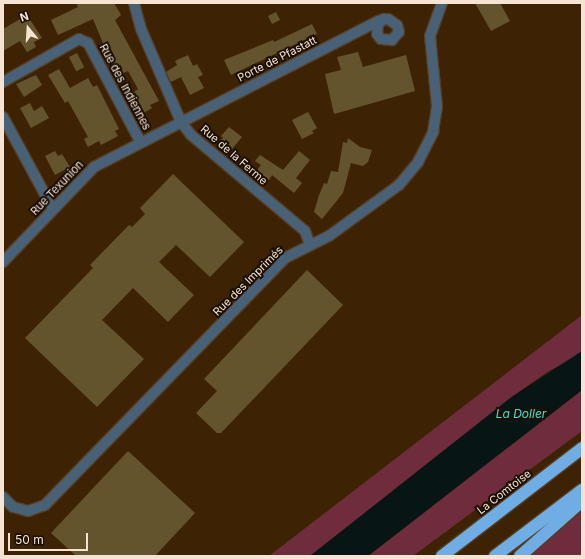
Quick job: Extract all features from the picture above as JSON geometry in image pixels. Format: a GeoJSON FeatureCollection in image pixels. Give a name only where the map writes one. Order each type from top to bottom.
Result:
{"type":"FeatureCollection","features":[{"type":"Feature","properties":{"kind":"highway","name":"La Comtoise"},"geometry":{"type":"LineString","coordinates":[[442,556],[582,448]]}},
{"type":"Feature","properties":{"kind":"highway"},"geometry":{"type":"LineString","coordinates":[[496,556],[582,490]]}},
{"type":"Feature","properties":{"kind":"highway"},"geometry":{"type":"LineString","coordinates":[[520,556],[582,501]]}},
{"type":"Feature","properties":{"kind":"street","name":"Rue de la Ferme"},"geometry":{"type":"LineString","coordinates":[[134,3],[141,28],[181,122],[191,135],[305,231],[310,245]]}},
{"type":"Feature","properties":{"kind":"street","name":"Rue des Imprimés"},"geometry":{"type":"LineString","coordinates":[[3,497],[14,507],[28,511],[45,505],[285,258],[329,236],[375,204],[399,185],[418,162],[433,132],[436,106],[430,36],[442,3]]}},
{"type":"Feature","properties":{"kind":"street","name":"Porte de Pfastatt"},"geometry":{"type":"LineString","coordinates":[[181,122],[384,19]]}},
{"type":"Feature","properties":{"kind":"street","name":"Rue des Indiennes"},"geometry":{"type":"LineString","coordinates":[[3,82],[79,39],[88,43],[141,143]]}},
{"type":"Feature","properties":{"kind":"street"},"geometry":{"type":"LineString","coordinates":[[3,117],[53,209]]}},
{"type":"Feature","properties":{"kind":"street","name":"Rue Texunion"},"geometry":{"type":"LineString","coordinates":[[3,262],[94,167],[181,122]]}},
{"type":"Feature","properties":{"kind":"shaded area"},"geometry":{"type":"Polygon","coordinates":[[[582,315],[582,351],[574,358],[549,371],[513,396],[310,556],[269,556],[582,315]]]}},
{"type":"Feature","properties":{"kind":"shaded area"},"geometry":{"type":"Polygon","coordinates":[[[582,390],[582,431],[413,556],[368,556],[582,390]]]}},
{"type":"Feature","properties":{"kind":"shaded area"},"geometry":{"type":"Polygon","coordinates":[[[582,511],[582,556],[531,556],[558,531],[582,511]]]}},
{"type":"Feature","properties":{"kind":"water","name":"La Doller"},"geometry":{"type":"Polygon","coordinates":[[[582,351],[582,390],[368,556],[310,556],[513,396],[582,351]]]}},
{"type":"Feature","properties":{"kind":"building"},"geometry":{"type":"Polygon","coordinates":[[[76,3],[114,3],[121,15],[115,20],[159,101],[150,105],[152,108],[140,115],[132,93],[138,89],[128,71],[121,74],[110,60],[93,19],[58,35],[51,20],[78,7],[76,3]]]}},
{"type":"Feature","properties":{"kind":"building"},"geometry":{"type":"Polygon","coordinates":[[[475,3],[500,3],[510,21],[491,31],[475,3]]]}},
{"type":"Feature","properties":{"kind":"building"},"geometry":{"type":"Polygon","coordinates":[[[276,12],[280,20],[272,24],[268,16],[276,12]]]}},
{"type":"Feature","properties":{"kind":"building"},"geometry":{"type":"Polygon","coordinates":[[[27,15],[42,38],[34,42],[36,47],[27,52],[20,41],[3,51],[3,29],[27,15]]]}},
{"type":"Feature","properties":{"kind":"building"},"geometry":{"type":"Polygon","coordinates":[[[312,24],[317,34],[231,75],[224,60],[273,40],[274,42],[312,24]]]}},
{"type":"Feature","properties":{"kind":"building"},"geometry":{"type":"Polygon","coordinates":[[[358,52],[363,67],[406,55],[415,91],[334,114],[325,74],[341,70],[337,57],[358,52]]]}},
{"type":"Feature","properties":{"kind":"building"},"geometry":{"type":"Polygon","coordinates":[[[77,53],[84,67],[76,71],[69,57],[77,53]]]}},
{"type":"Feature","properties":{"kind":"building"},"geometry":{"type":"Polygon","coordinates":[[[188,55],[193,66],[197,64],[203,75],[198,77],[204,88],[190,95],[181,77],[171,82],[166,72],[177,65],[175,61],[188,55]]]}},
{"type":"Feature","properties":{"kind":"building"},"geometry":{"type":"Polygon","coordinates":[[[59,69],[70,88],[88,78],[93,87],[97,85],[119,129],[115,131],[118,136],[101,145],[99,141],[88,147],[84,139],[88,137],[68,101],[65,103],[48,75],[59,69]]]}},
{"type":"Feature","properties":{"kind":"building"},"geometry":{"type":"Polygon","coordinates":[[[36,75],[42,85],[24,97],[16,84],[36,75]]]}},
{"type":"Feature","properties":{"kind":"building"},"geometry":{"type":"Polygon","coordinates":[[[30,103],[34,111],[42,106],[49,118],[31,128],[20,108],[30,103]]]}},
{"type":"Feature","properties":{"kind":"building"},"geometry":{"type":"Polygon","coordinates":[[[308,112],[317,128],[312,131],[314,133],[302,139],[292,120],[308,112]]]}},
{"type":"Feature","properties":{"kind":"building"},"geometry":{"type":"Polygon","coordinates":[[[229,127],[242,137],[232,149],[221,140],[223,138],[221,136],[229,127]]]}},
{"type":"Feature","properties":{"kind":"building"},"geometry":{"type":"Polygon","coordinates":[[[348,138],[360,147],[372,150],[368,162],[363,166],[351,163],[343,193],[322,219],[314,212],[319,195],[324,183],[327,184],[331,171],[338,172],[343,142],[347,143],[348,138]]]}},
{"type":"Feature","properties":{"kind":"building"},"geometry":{"type":"Polygon","coordinates":[[[55,151],[58,156],[62,154],[70,167],[55,175],[45,156],[55,151]]]}},
{"type":"Feature","properties":{"kind":"building"},"geometry":{"type":"Polygon","coordinates":[[[299,151],[310,160],[296,178],[302,183],[294,193],[272,175],[269,180],[257,170],[261,165],[255,161],[260,155],[283,170],[299,151]]]}},
{"type":"Feature","properties":{"kind":"building"},"geometry":{"type":"Polygon","coordinates":[[[173,174],[244,242],[210,277],[176,245],[159,262],[194,295],[168,322],[133,288],[102,320],[144,359],[97,407],[25,338],[93,268],[90,265],[129,225],[132,227],[145,214],[140,208],[173,174]]]}},
{"type":"Feature","properties":{"kind":"building"},"geometry":{"type":"Polygon","coordinates":[[[307,270],[343,305],[221,433],[217,433],[196,413],[217,391],[204,379],[307,270]]]}},
{"type":"Feature","properties":{"kind":"building"},"geometry":{"type":"Polygon","coordinates":[[[128,451],[195,513],[155,556],[76,556],[51,533],[128,451]]]}}]}
